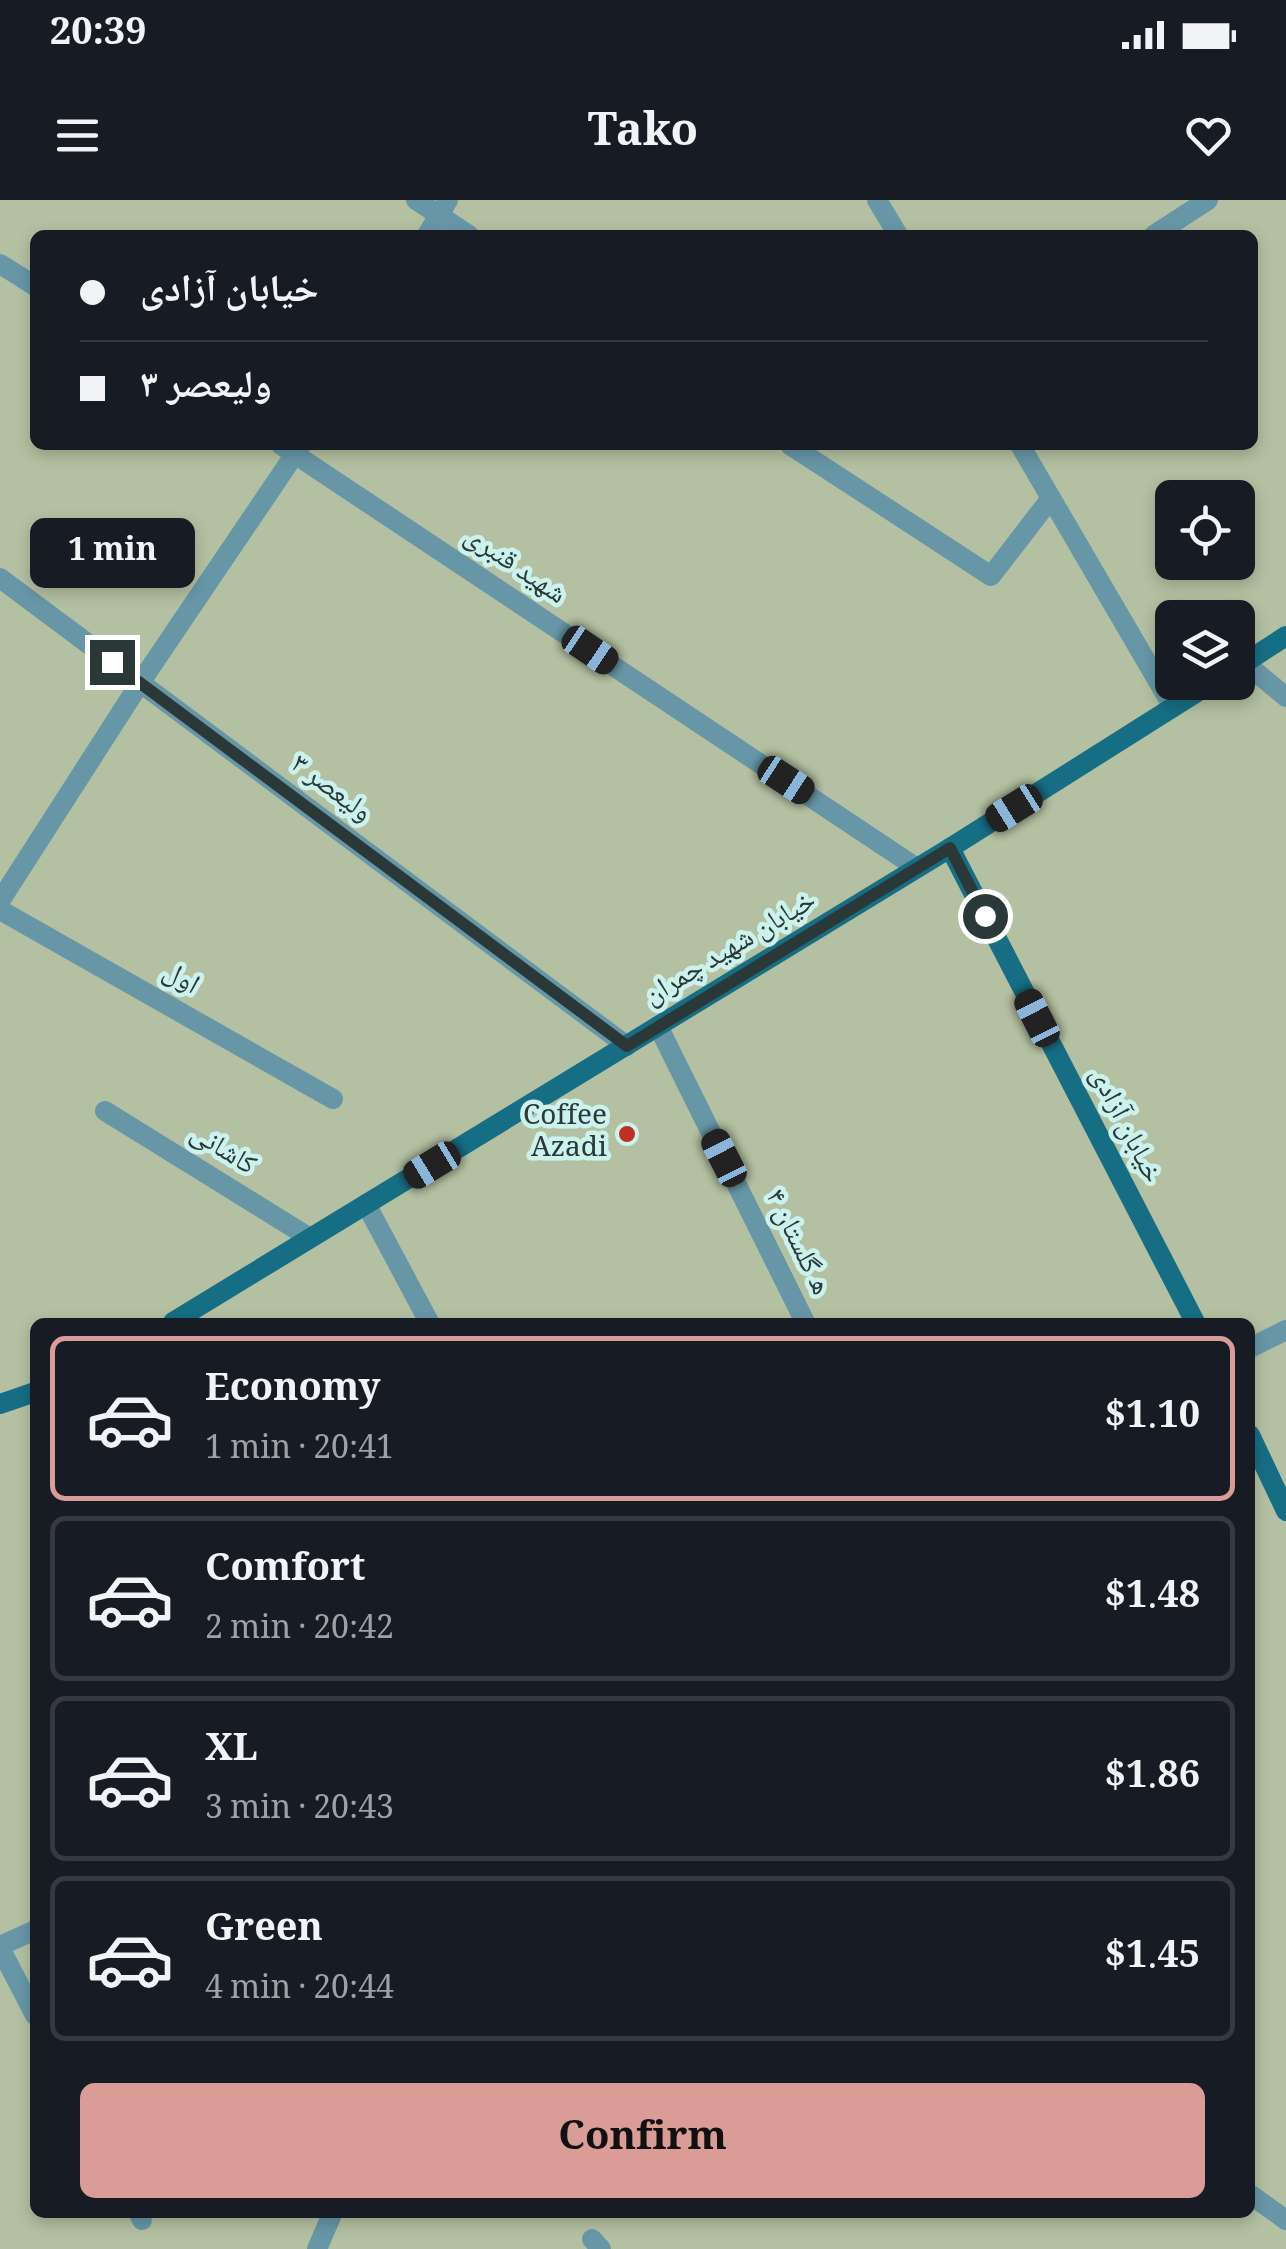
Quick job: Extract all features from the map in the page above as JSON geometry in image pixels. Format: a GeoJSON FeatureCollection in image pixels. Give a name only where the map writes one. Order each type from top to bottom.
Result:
{"type":"FeatureCollection","features":[{"type":"Feature","properties":{"kind":"main road"},"geometry":{"type":"LineString","coordinates":[[1255,656],[1286,636]]}},
{"type":"Feature","properties":{"kind":"main road","name":"خیابان شهید چمران"},"geometry":{"type":"LineString","coordinates":[[180,1318],[918,868],[1185,700]]}},
{"type":"Feature","properties":{"kind":"main road","name":"خیابان آزادی"},"geometry":{"type":"LineString","coordinates":[[950,848],[1193,1318]]}},
{"type":"Feature","properties":{"kind":"main road"},"geometry":{"type":"LineString","coordinates":[[0,1404],[30,1394]]}},
{"type":"Feature","properties":{"kind":"main road"},"geometry":{"type":"LineString","coordinates":[[1255,1446],[1286,1511]]}},
{"type":"Feature","properties":{"kind":"street"},"geometry":{"type":"LineString","coordinates":[[416,200],[443,207],[465,230]]}},
{"type":"Feature","properties":{"kind":"street"},"geometry":{"type":"LineString","coordinates":[[878,200],[895,230]]}},
{"type":"Feature","properties":{"kind":"street"},"geometry":{"type":"LineString","coordinates":[[1162,230],[1208,200]]}},
{"type":"Feature","properties":{"kind":"street"},"geometry":{"type":"LineString","coordinates":[[429,230],[443,207]]}},
{"type":"Feature","properties":{"kind":"street"},"geometry":{"type":"LineString","coordinates":[[0,264],[30,283]]}},
{"type":"Feature","properties":{"kind":"street"},"geometry":{"type":"LineString","coordinates":[[0,901],[291,450]]}},
{"type":"Feature","properties":{"kind":"street","name":"شهید قنبری"},"geometry":{"type":"LineString","coordinates":[[295,450],[918,868]]}},
{"type":"Feature","properties":{"kind":"street"},"geometry":{"type":"LineString","coordinates":[[798,450],[991,576],[1051,498]]}},
{"type":"Feature","properties":{"kind":"street"},"geometry":{"type":"LineString","coordinates":[[1023,450],[1173,708]]}},
{"type":"Feature","properties":{"kind":"street","name":"ولیعصر ۳"},"geometry":{"type":"LineString","coordinates":[[0,578],[627,1046]]}},
{"type":"Feature","properties":{"kind":"street"},"geometry":{"type":"LineString","coordinates":[[1255,675],[1286,697]]}},
{"type":"Feature","properties":{"kind":"street","name":"اول"},"geometry":{"type":"LineString","coordinates":[[0,910],[333,1099]]}},
{"type":"Feature","properties":{"kind":"street","name":"ه گلستان ۴"},"geometry":{"type":"LineString","coordinates":[[658,1026],[804,1318]]}},
{"type":"Feature","properties":{"kind":"street","name":"کاشانی"},"geometry":{"type":"LineString","coordinates":[[106,1111],[310,1238]]}},
{"type":"Feature","properties":{"kind":"street"},"geometry":{"type":"LineString","coordinates":[[366,1204],[428,1318]]}},
{"type":"Feature","properties":{"kind":"street"},"geometry":{"type":"LineString","coordinates":[[1255,1346],[1286,1330]]}},
{"type":"Feature","properties":{"kind":"street"},"geometry":{"type":"LineString","coordinates":[[30,1932],[0,1947],[30,2005]]}},
{"type":"Feature","properties":{"kind":"street"},"geometry":{"type":"LineString","coordinates":[[1255,2198],[1286,2220]]}},
{"type":"Feature","properties":{"kind":"street"},"geometry":{"type":"LineString","coordinates":[[317,2249],[330,2218]]}},
{"type":"Feature","properties":{"kind":"green space"},"geometry":{"type":"Polygon","coordinates":[[[0,200],[1286,200],[1286,2249],[0,2249],[0,200]]]}},
{"type":"Feature","properties":{"kind":"place","name":"Coffee Azadi"},"geometry":{"type":"Point","coordinates":[627,1134]}},
{"type":"Feature","properties":{"kind":"route"},"geometry":{"type":"LineString","coordinates":[[112,662],[627,1046],[950,848],[985,916]]}}]}
